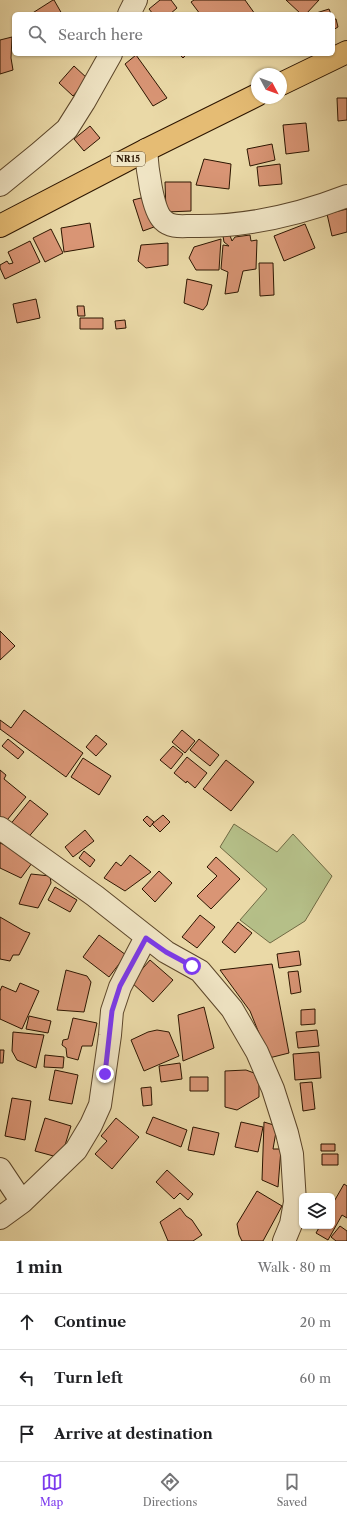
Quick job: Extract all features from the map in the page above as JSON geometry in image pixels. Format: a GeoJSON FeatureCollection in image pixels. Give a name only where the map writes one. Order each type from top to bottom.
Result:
{"type":"FeatureCollection","features":[{"type":"Feature","properties":{"kind":"highway"},"geometry":{"type":"LineString","coordinates":[[287,81],[347,52]]}},
{"type":"Feature","properties":{"kind":"highway","name":"NR15"},"geometry":{"type":"LineString","coordinates":[[0,226],[146,150],[251,99]]}},
{"type":"Feature","properties":{"kind":"street"},"geometry":{"type":"LineString","coordinates":[[130,12],[136,0]]}},
{"type":"Feature","properties":{"kind":"street"},"geometry":{"type":"LineString","coordinates":[[0,184],[67,129],[110,56]]}},
{"type":"Feature","properties":{"kind":"street"},"geometry":{"type":"LineString","coordinates":[[146,150],[148,173],[158,213],[168,224],[211,227],[260,221],[282,216],[347,196]]}},
{"type":"Feature","properties":{"kind":"street"},"geometry":{"type":"LineString","coordinates":[[0,828],[95,896],[146,938],[166,952],[200,971],[232,1009],[257,1052],[273,1089],[288,1133],[292,1154],[295,1202],[301,1241]]}},
{"type":"Feature","properties":{"kind":"street"},"geometry":{"type":"LineString","coordinates":[[0,1218],[22,1202],[76,1150],[91,1125],[100,1105],[112,1011],[120,986],[146,938]]}},
{"type":"Feature","properties":{"kind":"street"},"geometry":{"type":"LineString","coordinates":[[0,1169],[22,1202]]}},
{"type":"Feature","properties":{"kind":"street"},"geometry":{"type":"LineString","coordinates":[[284,1241],[291,1224],[295,1202]]}},
{"type":"Feature","properties":{"kind":"green space"},"geometry":{"type":"Polygon","coordinates":[[[234,824],[277,852],[293,834],[332,876],[305,921],[270,943],[240,920],[267,889],[220,847],[234,824]]]}},
{"type":"Feature","properties":{"kind":"building"},"geometry":{"type":"Polygon","coordinates":[[[53,0],[61,12],[34,12],[53,0]]]}},
{"type":"Feature","properties":{"kind":"building"},"geometry":{"type":"Polygon","coordinates":[[[160,0],[171,0],[177,8],[172,12],[151,12],[149,9],[160,0]]]}},
{"type":"Feature","properties":{"kind":"building"},"geometry":{"type":"Polygon","coordinates":[[[194,0],[245,0],[254,12],[198,12],[191,2],[194,0]]]}},
{"type":"Feature","properties":{"kind":"building"},"geometry":{"type":"Polygon","coordinates":[[[286,0],[319,0],[308,12],[299,12],[286,0]]]}},
{"type":"Feature","properties":{"kind":"building"},"geometry":{"type":"Polygon","coordinates":[[[329,9],[330,12],[319,12],[329,9]]]}},
{"type":"Feature","properties":{"kind":"building"},"geometry":{"type":"Polygon","coordinates":[[[335,19],[336,19],[338,27],[335,29],[335,19]]]}},
{"type":"Feature","properties":{"kind":"building"},"geometry":{"type":"Polygon","coordinates":[[[12,37],[11,58],[13,70],[0,74],[0,40],[12,37]]]}},
{"type":"Feature","properties":{"kind":"building"},"geometry":{"type":"Polygon","coordinates":[[[137,56],[167,98],[153,106],[125,64],[137,56]]]}},
{"type":"Feature","properties":{"kind":"building"},"geometry":{"type":"Polygon","coordinates":[[[74,66],[88,79],[73,96],[59,83],[74,66]]]}},
{"type":"Feature","properties":{"kind":"building"},"geometry":{"type":"Polygon","coordinates":[[[337,98],[347,98],[347,120],[338,121],[337,98]]]}},
{"type":"Feature","properties":{"kind":"building"},"geometry":{"type":"Polygon","coordinates":[[[306,123],[309,151],[286,154],[283,125],[306,123]]]}},
{"type":"Feature","properties":{"kind":"building"},"geometry":{"type":"Polygon","coordinates":[[[90,126],[100,138],[84,151],[74,139],[90,126]]]}},
{"type":"Feature","properties":{"kind":"building"},"geometry":{"type":"Polygon","coordinates":[[[272,144],[275,160],[250,166],[247,149],[272,144]]]}},
{"type":"Feature","properties":{"kind":"building"},"geometry":{"type":"Polygon","coordinates":[[[204,159],[231,164],[229,189],[196,185],[204,159]]]}},
{"type":"Feature","properties":{"kind":"building"},"geometry":{"type":"Polygon","coordinates":[[[280,164],[282,184],[259,186],[257,167],[280,164]]]}},
{"type":"Feature","properties":{"kind":"building"},"geometry":{"type":"Polygon","coordinates":[[[165,182],[191,182],[191,211],[166,212],[165,182]]]}},
{"type":"Feature","properties":{"kind":"building"},"geometry":{"type":"Polygon","coordinates":[[[145,197],[154,227],[143,231],[133,200],[145,197]]]}},
{"type":"Feature","properties":{"kind":"building"},"geometry":{"type":"Polygon","coordinates":[[[347,209],[347,232],[332,236],[327,214],[347,209]]]}},
{"type":"Feature","properties":{"kind":"building"},"geometry":{"type":"Polygon","coordinates":[[[90,223],[94,247],[64,252],[61,228],[90,223]]]}},
{"type":"Feature","properties":{"kind":"building"},"geometry":{"type":"Polygon","coordinates":[[[305,224],[315,248],[284,261],[274,236],[305,224]]]}},
{"type":"Feature","properties":{"kind":"building"},"geometry":{"type":"Polygon","coordinates":[[[51,229],[63,253],[45,262],[33,238],[51,229]]]}},
{"type":"Feature","properties":{"kind":"building"},"geometry":{"type":"Polygon","coordinates":[[[229,233],[232,241],[235,237],[250,235],[251,241],[257,240],[256,269],[243,271],[238,292],[225,294],[228,272],[221,269],[223,245],[229,246],[224,242],[223,236],[229,233]]]}},
{"type":"Feature","properties":{"kind":"building"},"geometry":{"type":"Polygon","coordinates":[[[221,239],[219,270],[196,270],[189,258],[194,247],[221,239]]]}},
{"type":"Feature","properties":{"kind":"building"},"geometry":{"type":"Polygon","coordinates":[[[30,241],[40,262],[5,279],[0,265],[7,261],[9,264],[13,263],[8,252],[30,241]]]}},
{"type":"Feature","properties":{"kind":"building"},"geometry":{"type":"Polygon","coordinates":[[[168,243],[168,265],[146,268],[138,261],[141,245],[168,243]]]}},
{"type":"Feature","properties":{"kind":"building"},"geometry":{"type":"Polygon","coordinates":[[[259,263],[273,263],[274,295],[260,296],[259,263]]]}},
{"type":"Feature","properties":{"kind":"building"},"geometry":{"type":"Polygon","coordinates":[[[187,279],[212,285],[207,305],[203,310],[184,303],[187,279]]]}},
{"type":"Feature","properties":{"kind":"building"},"geometry":{"type":"Polygon","coordinates":[[[36,299],[40,318],[17,323],[13,304],[36,299]]]}},
{"type":"Feature","properties":{"kind":"building"},"geometry":{"type":"Polygon","coordinates":[[[77,306],[84,306],[85,316],[78,316],[77,306]]]}},
{"type":"Feature","properties":{"kind":"building"},"geometry":{"type":"Polygon","coordinates":[[[80,318],[103,318],[103,329],[80,329],[80,318]]]}},
{"type":"Feature","properties":{"kind":"building"},"geometry":{"type":"Polygon","coordinates":[[[125,320],[126,328],[116,329],[115,321],[125,320]]]}},
{"type":"Feature","properties":{"kind":"building"},"geometry":{"type":"Polygon","coordinates":[[[0,631],[15,646],[0,660],[0,631]]]}},
{"type":"Feature","properties":{"kind":"building"},"geometry":{"type":"Polygon","coordinates":[[[24,710],[83,753],[66,777],[0,729],[0,720],[11,728],[24,710]]]}},
{"type":"Feature","properties":{"kind":"building"},"geometry":{"type":"Polygon","coordinates":[[[182,730],[195,741],[185,753],[172,742],[182,730]]]}},
{"type":"Feature","properties":{"kind":"building"},"geometry":{"type":"Polygon","coordinates":[[[96,735],[107,744],[96,756],[86,747],[96,735]]]}},
{"type":"Feature","properties":{"kind":"building"},"geometry":{"type":"Polygon","coordinates":[[[8,739],[24,752],[18,759],[2,746],[8,739]]]}},
{"type":"Feature","properties":{"kind":"building"},"geometry":{"type":"Polygon","coordinates":[[[199,739],[219,755],[210,766],[190,750],[199,739]]]}},
{"type":"Feature","properties":{"kind":"building"},"geometry":{"type":"Polygon","coordinates":[[[173,746],[183,754],[171,769],[160,760],[173,746]]]}},
{"type":"Feature","properties":{"kind":"building"},"geometry":{"type":"Polygon","coordinates":[[[187,757],[207,773],[195,788],[174,773],[187,757]]]}},
{"type":"Feature","properties":{"kind":"building"},"geometry":{"type":"Polygon","coordinates":[[[83,758],[111,776],[99,795],[71,777],[83,758]]]}},
{"type":"Feature","properties":{"kind":"building"},"geometry":{"type":"Polygon","coordinates":[[[226,760],[254,782],[231,811],[203,789],[226,760]]]}},
{"type":"Feature","properties":{"kind":"building"},"geometry":{"type":"Polygon","coordinates":[[[0,770],[6,775],[4,779],[26,797],[3,825],[0,822],[0,770]]]}},
{"type":"Feature","properties":{"kind":"building"},"geometry":{"type":"Polygon","coordinates":[[[30,800],[48,814],[26,840],[9,826],[30,800]]]}},
{"type":"Feature","properties":{"kind":"building"},"geometry":{"type":"Polygon","coordinates":[[[163,815],[170,822],[160,832],[152,824],[163,815]]]}},
{"type":"Feature","properties":{"kind":"building"},"geometry":{"type":"Polygon","coordinates":[[[147,816],[154,822],[150,827],[143,820],[147,816]]]}},
{"type":"Feature","properties":{"kind":"building"},"geometry":{"type":"Polygon","coordinates":[[[85,830],[94,841],[73,857],[65,847],[85,830]]]}},
{"type":"Feature","properties":{"kind":"building"},"geometry":{"type":"Polygon","coordinates":[[[0,843],[20,851],[32,863],[21,878],[0,868],[0,843]]]}},
{"type":"Feature","properties":{"kind":"building"},"geometry":{"type":"Polygon","coordinates":[[[84,851],[95,860],[90,867],[79,858],[84,851]]]}},
{"type":"Feature","properties":{"kind":"building"},"geometry":{"type":"Polygon","coordinates":[[[130,855],[151,872],[125,891],[104,878],[116,862],[121,866],[130,855]]]}},
{"type":"Feature","properties":{"kind":"building"},"geometry":{"type":"Polygon","coordinates":[[[216,857],[240,879],[211,909],[197,896],[217,876],[207,867],[216,857]]]}},
{"type":"Feature","properties":{"kind":"building"},"geometry":{"type":"Polygon","coordinates":[[[159,871],[172,883],[155,902],[142,889],[159,871]]]}},
{"type":"Feature","properties":{"kind":"building"},"geometry":{"type":"Polygon","coordinates":[[[31,874],[50,876],[51,883],[38,908],[19,904],[31,874]]]}},
{"type":"Feature","properties":{"kind":"building"},"geometry":{"type":"Polygon","coordinates":[[[55,887],[77,900],[70,912],[48,900],[55,887]]]}},
{"type":"Feature","properties":{"kind":"building"},"geometry":{"type":"Polygon","coordinates":[[[200,915],[215,927],[197,948],[182,937],[200,915]]]}},
{"type":"Feature","properties":{"kind":"building"},"geometry":{"type":"Polygon","coordinates":[[[0,917],[30,933],[19,955],[13,955],[10,961],[0,959],[0,917]]]}},
{"type":"Feature","properties":{"kind":"building"},"geometry":{"type":"Polygon","coordinates":[[[238,922],[252,933],[235,953],[222,942],[238,922]]]}},
{"type":"Feature","properties":{"kind":"building"},"geometry":{"type":"Polygon","coordinates":[[[99,935],[126,955],[109,977],[83,957],[99,935]]]}},
{"type":"Feature","properties":{"kind":"building"},"geometry":{"type":"Polygon","coordinates":[[[299,951],[301,965],[279,968],[277,954],[299,951]]]}},
{"type":"Feature","properties":{"kind":"building"},"geometry":{"type":"Polygon","coordinates":[[[150,960],[173,980],[153,1002],[131,982],[150,960]]]}},
{"type":"Feature","properties":{"kind":"building"},"geometry":{"type":"Polygon","coordinates":[[[272,964],[289,1053],[269,1058],[250,1011],[220,970],[272,964]]]}},
{"type":"Feature","properties":{"kind":"building"},"geometry":{"type":"Polygon","coordinates":[[[66,970],[87,976],[91,982],[84,1012],[57,1010],[66,970]]]}},
{"type":"Feature","properties":{"kind":"building"},"geometry":{"type":"Polygon","coordinates":[[[298,971],[301,992],[291,994],[288,972],[298,971]]]}},
{"type":"Feature","properties":{"kind":"building"},"geometry":{"type":"Polygon","coordinates":[[[20,983],[39,991],[22,1029],[0,1019],[0,991],[2,986],[16,992],[20,983]]]}},
{"type":"Feature","properties":{"kind":"building"},"geometry":{"type":"Polygon","coordinates":[[[204,1007],[214,1048],[183,1061],[178,1015],[204,1007]]]}},
{"type":"Feature","properties":{"kind":"building"},"geometry":{"type":"Polygon","coordinates":[[[315,1009],[315,1024],[301,1025],[301,1010],[315,1009]]]}},
{"type":"Feature","properties":{"kind":"building"},"geometry":{"type":"Polygon","coordinates":[[[29,1016],[51,1021],[48,1033],[26,1029],[29,1016]]]}},
{"type":"Feature","properties":{"kind":"building"},"geometry":{"type":"Polygon","coordinates":[[[73,1018],[97,1023],[92,1046],[82,1046],[78,1060],[67,1057],[66,1048],[62,1045],[63,1040],[68,1039],[73,1018]]]}},
{"type":"Feature","properties":{"kind":"building"},"geometry":{"type":"Polygon","coordinates":[[[157,1030],[169,1032],[179,1056],[144,1071],[131,1040],[148,1032],[157,1030]]]}},
{"type":"Feature","properties":{"kind":"building"},"geometry":{"type":"Polygon","coordinates":[[[317,1030],[319,1046],[298,1048],[296,1032],[317,1030]]]}},
{"type":"Feature","properties":{"kind":"building"},"geometry":{"type":"Polygon","coordinates":[[[13,1032],[44,1035],[36,1068],[17,1060],[12,1051],[13,1032]]]}},
{"type":"Feature","properties":{"kind":"building"},"geometry":{"type":"Polygon","coordinates":[[[0,1050],[4,1050],[3,1063],[0,1063],[0,1050]]]}},
{"type":"Feature","properties":{"kind":"building"},"geometry":{"type":"Polygon","coordinates":[[[319,1052],[321,1078],[295,1080],[293,1054],[319,1052]]]}},
{"type":"Feature","properties":{"kind":"building"},"geometry":{"type":"Polygon","coordinates":[[[45,1055],[64,1057],[63,1068],[44,1067],[45,1055]]]}},
{"type":"Feature","properties":{"kind":"building"},"geometry":{"type":"Polygon","coordinates":[[[180,1063],[182,1079],[161,1082],[159,1066],[180,1063]]]}},
{"type":"Feature","properties":{"kind":"building"},"geometry":{"type":"Polygon","coordinates":[[[55,1070],[78,1075],[72,1104],[49,1100],[55,1070]]]}},
{"type":"Feature","properties":{"kind":"building"},"geometry":{"type":"Polygon","coordinates":[[[246,1070],[254,1073],[259,1085],[259,1097],[237,1110],[225,1107],[225,1071],[246,1070]]]}},
{"type":"Feature","properties":{"kind":"building"},"geometry":{"type":"Polygon","coordinates":[[[190,1077],[208,1077],[208,1091],[190,1091],[190,1077]]]}},
{"type":"Feature","properties":{"kind":"building"},"geometry":{"type":"Polygon","coordinates":[[[312,1082],[315,1109],[303,1111],[300,1083],[312,1082]]]}},
{"type":"Feature","properties":{"kind":"building"},"geometry":{"type":"Polygon","coordinates":[[[151,1087],[152,1105],[143,1106],[141,1088],[151,1087]]]}},
{"type":"Feature","properties":{"kind":"building"},"geometry":{"type":"Polygon","coordinates":[[[12,1098],[31,1101],[25,1140],[5,1136],[12,1098]]]}},
{"type":"Feature","properties":{"kind":"building"},"geometry":{"type":"Polygon","coordinates":[[[153,1117],[187,1130],[181,1147],[146,1133],[153,1117]]]}},
{"type":"Feature","properties":{"kind":"building"},"geometry":{"type":"Polygon","coordinates":[[[45,1118],[71,1126],[61,1158],[35,1151],[45,1118]]]}},
{"type":"Feature","properties":{"kind":"building"},"geometry":{"type":"Polygon","coordinates":[[[116,1118],[139,1137],[112,1169],[95,1154],[107,1141],[101,1136],[116,1118]]]}},
{"type":"Feature","properties":{"kind":"building"},"geometry":{"type":"Polygon","coordinates":[[[241,1122],[263,1127],[258,1152],[235,1147],[241,1122]]]}},
{"type":"Feature","properties":{"kind":"building"},"geometry":{"type":"Polygon","coordinates":[[[264,1122],[277,1126],[273,1149],[281,1149],[278,1187],[262,1180],[264,1122]]]}},
{"type":"Feature","properties":{"kind":"building"},"geometry":{"type":"Polygon","coordinates":[[[193,1127],[219,1133],[214,1155],[188,1150],[193,1127]]]}},
{"type":"Feature","properties":{"kind":"building"},"geometry":{"type":"Polygon","coordinates":[[[321,1144],[335,1144],[335,1151],[321,1151],[321,1144]]]}},
{"type":"Feature","properties":{"kind":"building"},"geometry":{"type":"Polygon","coordinates":[[[322,1154],[338,1154],[338,1165],[322,1165],[322,1154]]]}},
{"type":"Feature","properties":{"kind":"building"},"geometry":{"type":"Polygon","coordinates":[[[167,1170],[193,1194],[188,1200],[180,1193],[174,1199],[156,1182],[167,1170]]]}},
{"type":"Feature","properties":{"kind":"building"},"geometry":{"type":"Polygon","coordinates":[[[344,1184],[347,1186],[347,1218],[342,1215],[335,1228],[335,1200],[344,1184]]]}},
{"type":"Feature","properties":{"kind":"building"},"geometry":{"type":"Polygon","coordinates":[[[257,1191],[282,1206],[263,1241],[242,1241],[237,1224],[257,1191]]]}},
{"type":"Feature","properties":{"kind":"building"},"geometry":{"type":"Polygon","coordinates":[[[180,1208],[186,1216],[192,1220],[202,1235],[193,1241],[168,1241],[160,1222],[180,1208]]]}},
{"type":"Feature","properties":{"kind":"building"},"geometry":{"type":"Polygon","coordinates":[[[340,1226],[347,1231],[347,1241],[336,1241],[331,1237],[340,1226]]]}},
{"type":"Feature","properties":{"kind":"building"},"geometry":{"type":"Polygon","coordinates":[[[318,1229],[334,1229],[328,1240],[316,1233],[318,1229]]]}},
{"type":"Feature","properties":{"kind":"route"},"geometry":{"type":"LineString","coordinates":[[105,1074],[112,1011],[120,986],[146,938],[166,952],[192,966]]}}]}
